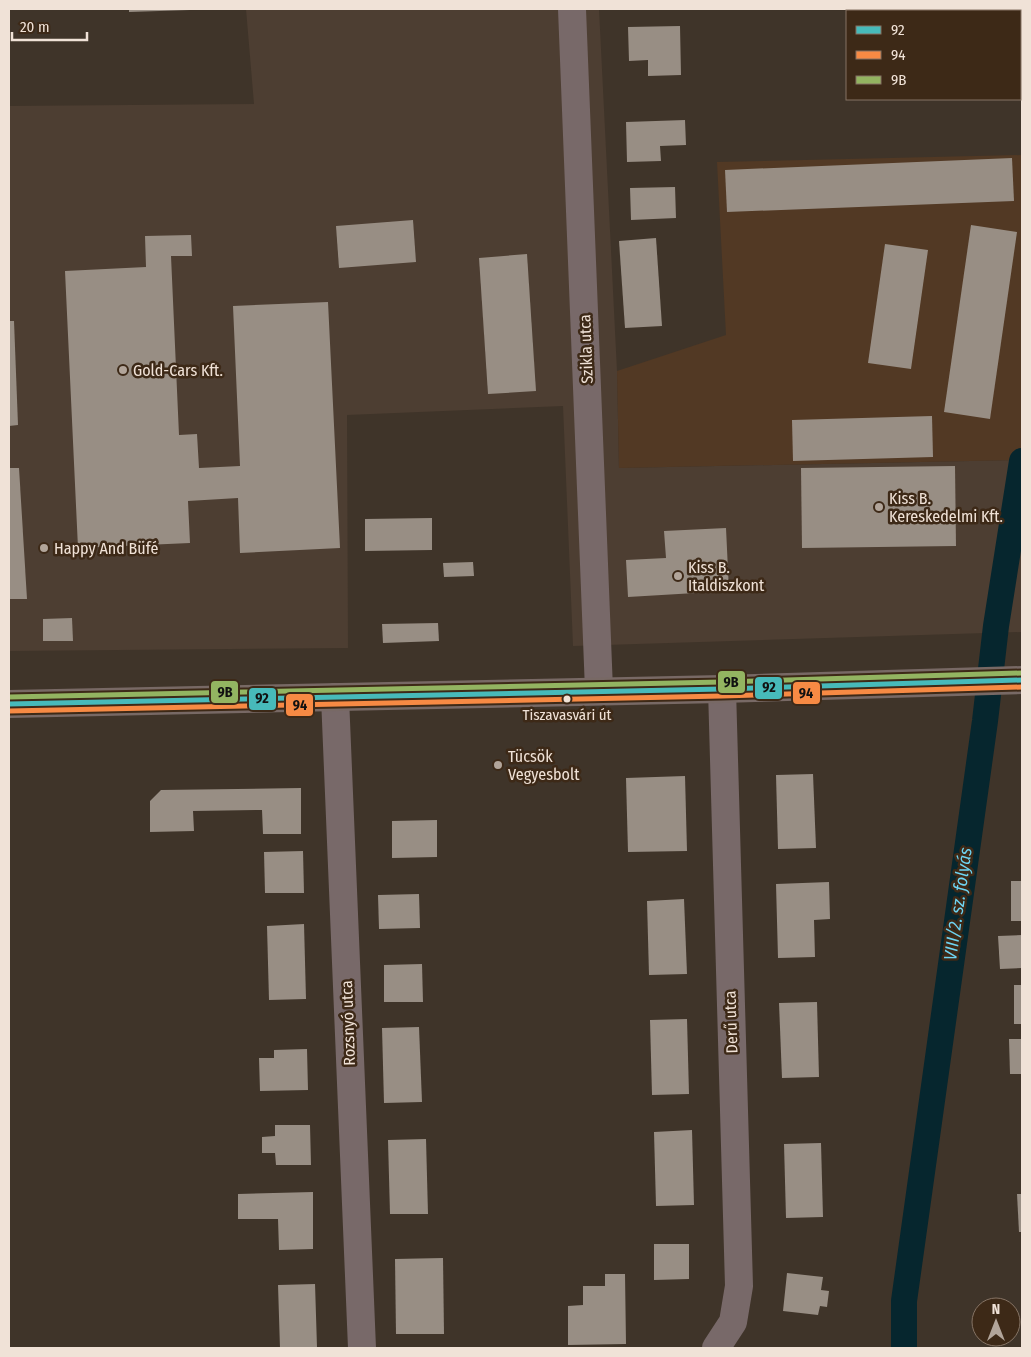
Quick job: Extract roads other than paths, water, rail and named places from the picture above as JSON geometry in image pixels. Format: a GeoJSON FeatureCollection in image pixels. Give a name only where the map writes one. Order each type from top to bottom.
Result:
{"type":"FeatureCollection","features":[{"type":"Feature","properties":{"kind":"main road"},"geometry":{"type":"LineString","coordinates":[[9,704],[599,690],[722,689],[1014,680]]}},
{"type":"Feature","properties":{"kind":"street","name":"Szikla utca"},"geometry":{"type":"LineString","coordinates":[[572,9],[599,690]]}},
{"type":"Feature","properties":{"kind":"street","name":"Derű utca"},"geometry":{"type":"LineString","coordinates":[[716,1348],[733,1322],[739,1286],[722,689]]}},
{"type":"Feature","properties":{"kind":"street","name":"Rozsnyó utca"},"geometry":{"type":"LineString","coordinates":[[335,697],[362,1348]]}},
{"type":"Feature","properties":{"kind":"waterway","name":"VIII/2. sz. folyás"},"geometry":{"type":"LineString","coordinates":[[904,1348],[904,1301],[985,721],[996,626],[1022,461]]}},
{"type":"Feature","properties":{"kind":"place","name":"Gold-Cars Kft."},"geometry":{"type":"Point","coordinates":[123,370]}},
{"type":"Feature","properties":{"kind":"place","name":"Kiss B. Kereskedelmi Kft."},"geometry":{"type":"Point","coordinates":[879,507]}},
{"type":"Feature","properties":{"kind":"place","name":"Happy And Büfé"},"geometry":{"type":"Point","coordinates":[44,548]}},
{"type":"Feature","properties":{"kind":"place","name":"Kiss B. Italdiszkont"},"geometry":{"type":"Point","coordinates":[678,576]}},
{"type":"Feature","properties":{"kind":"place","name":"Tiszavasvári út"},"geometry":{"type":"Point","coordinates":[567,699]}},
{"type":"Feature","properties":{"kind":"place","name":"Tücsök Vegyesbolt"},"geometry":{"type":"Point","coordinates":[498,765]}}]}
